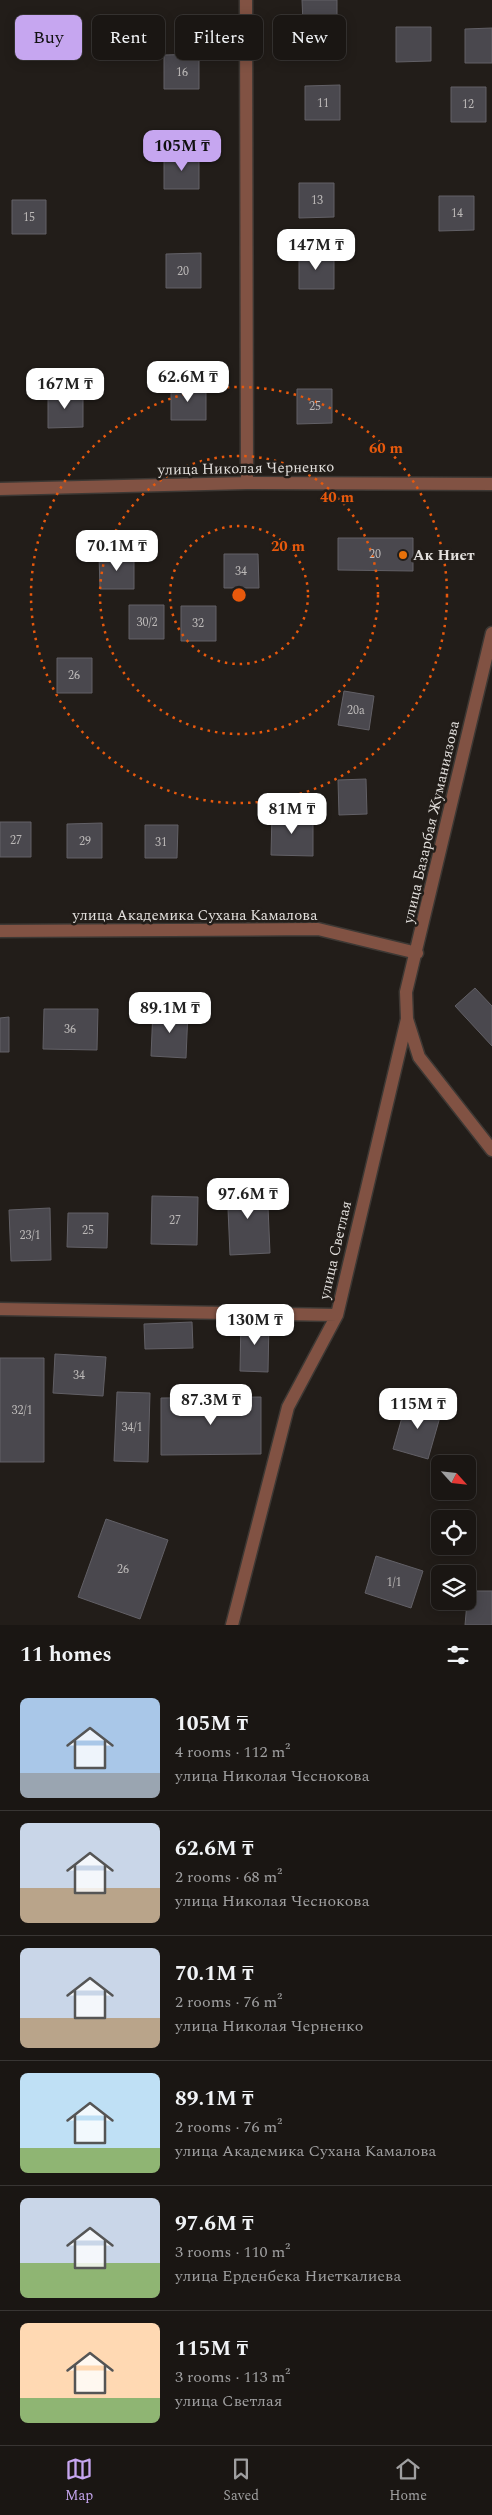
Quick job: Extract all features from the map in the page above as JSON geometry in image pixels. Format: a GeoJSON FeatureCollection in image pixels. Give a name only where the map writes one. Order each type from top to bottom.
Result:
{"type":"FeatureCollection","features":[{"type":"Feature","properties":{"kind":"street"},"geometry":{"type":"LineString","coordinates":[[246,0],[247,483]]}},
{"type":"Feature","properties":{"kind":"street","name":"улица Николая Черненко"},"geometry":{"type":"LineString","coordinates":[[0,489],[247,483],[492,484]]}},
{"type":"Feature","properties":{"kind":"street","name":"улица Базарбая Жуманиязова"},"geometry":{"type":"LineString","coordinates":[[407,1019],[406,992],[417,953],[492,633]]}},
{"type":"Feature","properties":{"kind":"street","name":"улица Академика Сухана Камалова"},"geometry":{"type":"LineString","coordinates":[[0,931],[318,929],[417,953]]}},
{"type":"Feature","properties":{"kind":"street"},"geometry":{"type":"LineString","coordinates":[[407,1019],[419,1057],[492,1150]]}},
{"type":"Feature","properties":{"kind":"street","name":"улица Светлая"},"geometry":{"type":"LineString","coordinates":[[232,1625],[288,1406],[337,1315],[407,1019]]}},
{"type":"Feature","properties":{"kind":"street"},"geometry":{"type":"LineString","coordinates":[[0,1309],[337,1315]]}},
{"type":"Feature","properties":{"kind":"building"},"geometry":{"type":"Polygon","coordinates":[[[302,0],[337,0],[337,15],[303,15],[302,0]]]}},
{"type":"Feature","properties":{"kind":"building"},"geometry":{"type":"Polygon","coordinates":[[[396,27],[431,27],[431,61],[396,62],[396,27]]]}},
{"type":"Feature","properties":{"kind":"building"},"geometry":{"type":"Polygon","coordinates":[[[492,28],[492,63],[465,63],[465,29],[492,28]]]}},
{"type":"Feature","properties":{"kind":"building"},"geometry":{"type":"Polygon","coordinates":[[[165,55],[175,55],[175,60],[199,60],[199,89],[164,89],[165,55]]]}},
{"type":"Feature","properties":{"kind":"building"},"geometry":{"type":"Polygon","coordinates":[[[340,85],[340,120],[305,120],[305,86],[340,85]]]}},
{"type":"Feature","properties":{"kind":"building"},"geometry":{"type":"Polygon","coordinates":[[[451,87],[486,87],[486,122],[451,122],[451,87]]]}},
{"type":"Feature","properties":{"kind":"building"},"geometry":{"type":"Polygon","coordinates":[[[164,155],[199,155],[199,189],[164,189],[164,155]]]}},
{"type":"Feature","properties":{"kind":"building"},"geometry":{"type":"Polygon","coordinates":[[[299,183],[334,183],[334,217],[299,218],[299,183]]]}},
{"type":"Feature","properties":{"kind":"building"},"geometry":{"type":"Polygon","coordinates":[[[439,196],[474,196],[474,230],[439,231],[439,196]]]}},
{"type":"Feature","properties":{"kind":"building"},"geometry":{"type":"Polygon","coordinates":[[[12,200],[46,200],[46,234],[12,234],[12,200]]]}},
{"type":"Feature","properties":{"kind":"building"},"geometry":{"type":"Polygon","coordinates":[[[201,253],[201,288],[166,288],[166,254],[201,253]]]}},
{"type":"Feature","properties":{"kind":"building"},"geometry":{"type":"Polygon","coordinates":[[[299,254],[334,254],[334,289],[299,289],[299,254]]]}},
{"type":"Feature","properties":{"kind":"building"},"geometry":{"type":"Polygon","coordinates":[[[171,386],[206,386],[206,420],[171,420],[171,386]]]}},
{"type":"Feature","properties":{"kind":"building"},"geometry":{"type":"Polygon","coordinates":[[[297,389],[332,389],[332,423],[297,424],[297,389]]]}},
{"type":"Feature","properties":{"kind":"building"},"geometry":{"type":"Polygon","coordinates":[[[48,393],[83,393],[83,427],[48,428],[48,393]]]}},
{"type":"Feature","properties":{"kind":"building"},"geometry":{"type":"Polygon","coordinates":[[[338,538],[413,538],[413,571],[338,570],[338,538]]]}},
{"type":"Feature","properties":{"kind":"building"},"geometry":{"type":"Polygon","coordinates":[[[224,554],[258,554],[259,588],[224,588],[224,554]]]}},
{"type":"Feature","properties":{"kind":"building"},"geometry":{"type":"Polygon","coordinates":[[[99,555],[134,555],[134,589],[100,589],[99,555]]]}},
{"type":"Feature","properties":{"kind":"building"},"geometry":{"type":"Polygon","coordinates":[[[129,605],[164,605],[164,639],[129,639],[129,605]]]}},
{"type":"Feature","properties":{"kind":"building"},"geometry":{"type":"Polygon","coordinates":[[[181,606],[216,606],[216,641],[181,641],[181,606]]]}},
{"type":"Feature","properties":{"kind":"building"},"geometry":{"type":"Polygon","coordinates":[[[57,658],[92,658],[92,693],[57,693],[57,658]]]}},
{"type":"Feature","properties":{"kind":"building"},"geometry":{"type":"Polygon","coordinates":[[[344,691],[374,696],[369,730],[338,725],[344,691]]]}},
{"type":"Feature","properties":{"kind":"building"},"geometry":{"type":"Polygon","coordinates":[[[366,779],[367,814],[339,815],[338,780],[366,779]]]}},
{"type":"Feature","properties":{"kind":"building"},"geometry":{"type":"Polygon","coordinates":[[[272,814],[313,815],[313,856],[271,855],[272,814]]]}},
{"type":"Feature","properties":{"kind":"building"},"geometry":{"type":"Polygon","coordinates":[[[0,822],[31,822],[31,857],[0,857],[0,822]]]}},
{"type":"Feature","properties":{"kind":"building"},"geometry":{"type":"Polygon","coordinates":[[[102,823],[102,858],[67,858],[67,824],[102,823]]]}},
{"type":"Feature","properties":{"kind":"building"},"geometry":{"type":"Polygon","coordinates":[[[145,825],[178,825],[177,858],[145,858],[145,825]]]}},
{"type":"Feature","properties":{"kind":"building"},"geometry":{"type":"Polygon","coordinates":[[[475,988],[492,1006],[492,1046],[455,1006],[475,988]]]}},
{"type":"Feature","properties":{"kind":"building"},"geometry":{"type":"Polygon","coordinates":[[[44,1009],[98,1009],[97,1050],[43,1049],[44,1009]]]}},
{"type":"Feature","properties":{"kind":"building"},"geometry":{"type":"Polygon","coordinates":[[[153,1009],[188,1011],[186,1058],[151,1056],[153,1009]]]}},
{"type":"Feature","properties":{"kind":"building"},"geometry":{"type":"Polygon","coordinates":[[[9,1017],[9,1052],[0,1052],[0,1018],[9,1017]]]}},
{"type":"Feature","properties":{"kind":"building"},"geometry":{"type":"Polygon","coordinates":[[[267,1184],[270,1253],[230,1255],[227,1186],[267,1184]]]}},
{"type":"Feature","properties":{"kind":"building"},"geometry":{"type":"Polygon","coordinates":[[[152,1196],[198,1197],[197,1245],[151,1244],[152,1196]]]}},
{"type":"Feature","properties":{"kind":"building"},"geometry":{"type":"Polygon","coordinates":[[[50,1208],[51,1260],[11,1261],[9,1210],[50,1208]]]}},
{"type":"Feature","properties":{"kind":"building"},"geometry":{"type":"Polygon","coordinates":[[[68,1213],[108,1213],[107,1248],[67,1247],[68,1213]]]}},
{"type":"Feature","properties":{"kind":"building"},"geometry":{"type":"Polygon","coordinates":[[[241,1321],[269,1322],[268,1372],[240,1371],[241,1321]]]}},
{"type":"Feature","properties":{"kind":"building"},"geometry":{"type":"Polygon","coordinates":[[[192,1322],[193,1348],[145,1349],[144,1324],[192,1322]]]}},
{"type":"Feature","properties":{"kind":"building"},"geometry":{"type":"Polygon","coordinates":[[[55,1354],[106,1357],[103,1396],[53,1393],[55,1354]]]}},
{"type":"Feature","properties":{"kind":"building"},"geometry":{"type":"Polygon","coordinates":[[[0,1358],[44,1358],[44,1462],[0,1462],[0,1358]]]}},
{"type":"Feature","properties":{"kind":"building"},"geometry":{"type":"Polygon","coordinates":[[[117,1392],[150,1393],[148,1462],[114,1461],[117,1392]]]}},
{"type":"Feature","properties":{"kind":"building"},"geometry":{"type":"Polygon","coordinates":[[[261,1397],[261,1454],[161,1455],[161,1398],[261,1397]]]}},
{"type":"Feature","properties":{"kind":"building"},"geometry":{"type":"Polygon","coordinates":[[[407,1400],[442,1410],[428,1459],[393,1449],[407,1400]]]}},
{"type":"Feature","properties":{"kind":"building"},"geometry":{"type":"Polygon","coordinates":[[[106,1519],[168,1540],[140,1619],[78,1597],[106,1519]]]}},
{"type":"Feature","properties":{"kind":"building"},"geometry":{"type":"Polygon","coordinates":[[[376,1556],[423,1571],[411,1608],[365,1593],[376,1556]]]}},
{"type":"Feature","properties":{"kind":"building"},"geometry":{"type":"Polygon","coordinates":[[[476,1591],[492,1591],[492,1625],[465,1625],[466,1610],[476,1610],[476,1591]]]}},
{"type":"Feature","properties":{"kind":"place","name":"Ак Ниет"},"geometry":{"type":"Point","coordinates":[403,555]}}]}
